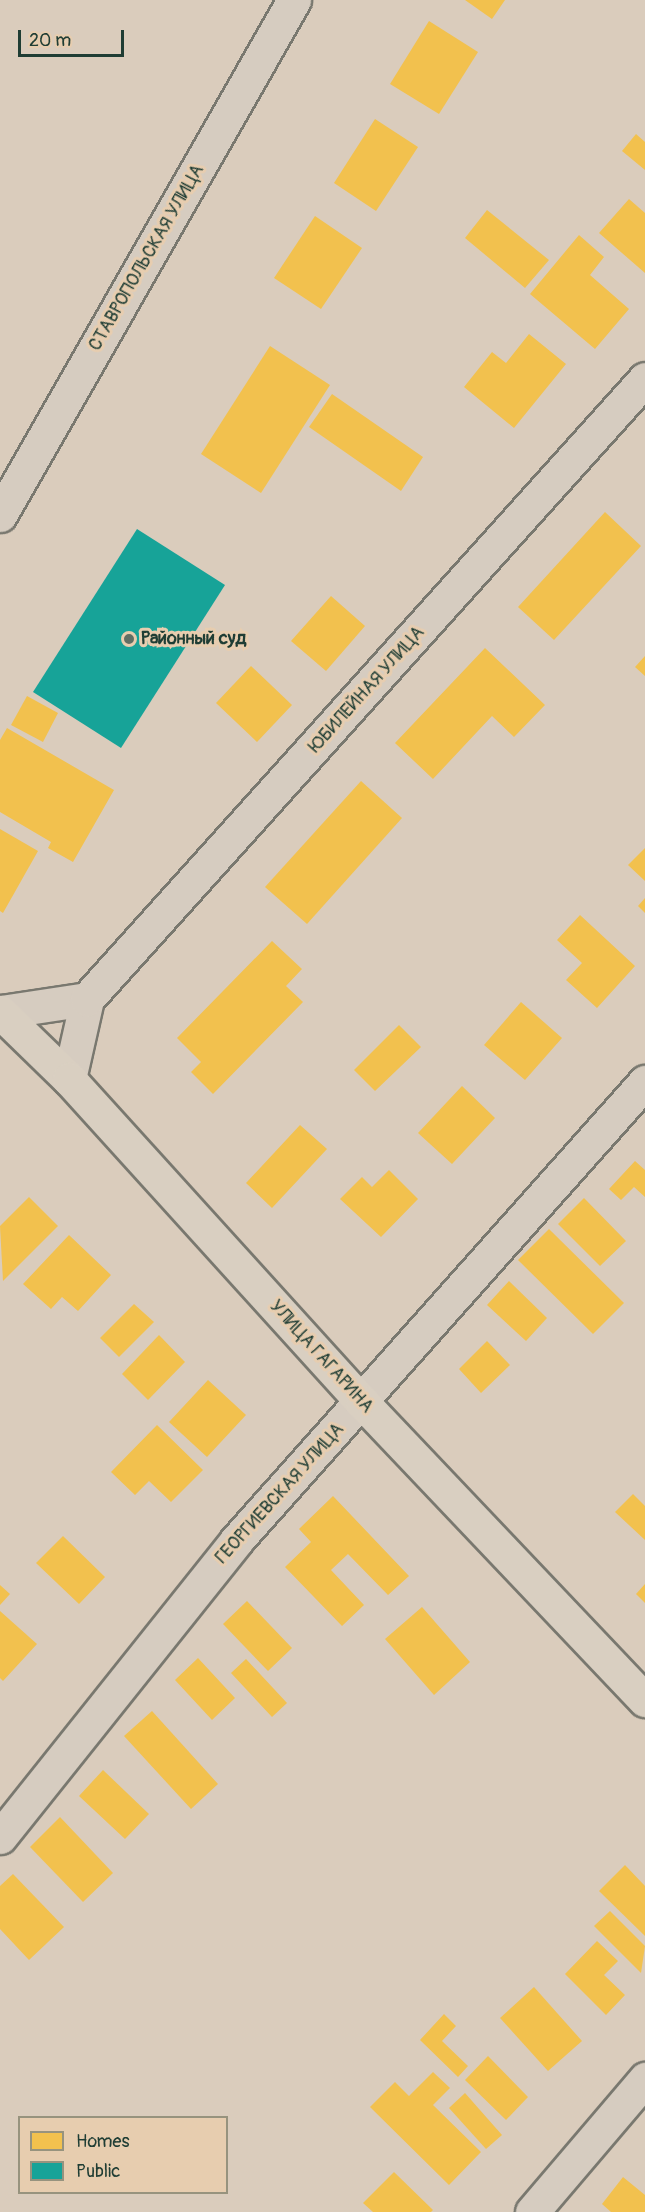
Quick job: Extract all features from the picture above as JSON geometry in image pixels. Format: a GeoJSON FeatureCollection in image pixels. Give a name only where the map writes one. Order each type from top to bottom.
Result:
{"type":"FeatureCollection","features":[{"type":"Feature","properties":{"kind":"main road","name":"УЛИЦА ГАГАРИНА"},"geometry":{"type":"LineString","coordinates":[[0,1012],[69,1079],[362,1402],[645,1700]]}},
{"type":"Feature","properties":{"kind":"street","name":"СТАВРОПОЛЬСКАЯ УЛИЦА"},"geometry":{"type":"LineString","coordinates":[[0,515],[294,0]]}},
{"type":"Feature","properties":{"kind":"street","name":"ЮБИЛЕЙНАЯ УЛИЦА"},"geometry":{"type":"LineString","coordinates":[[69,1079],[87,999],[645,379]]}},
{"type":"Feature","properties":{"kind":"street"},"geometry":{"type":"LineString","coordinates":[[0,1012],[87,999]]}},
{"type":"Feature","properties":{"kind":"street","name":"ГЕОРГИЕВСКАЯ УЛИЦА"},"geometry":{"type":"LineString","coordinates":[[0,1837],[236,1541],[645,1082]]}},
{"type":"Feature","properties":{"kind":"street"},"geometry":{"type":"LineString","coordinates":[[532,2212],[645,2079]]}},
{"type":"Feature","properties":{"kind":"building: Homes"},"geometry":{"type":"Polygon","coordinates":[[[465,0],[505,0],[492,19],[465,0]]]}},
{"type":"Feature","properties":{"kind":"building: Homes"},"geometry":{"type":"Polygon","coordinates":[[[429,21],[478,52],[439,114],[390,84],[429,21]]]}},
{"type":"Feature","properties":{"kind":"building: Homes"},"geometry":{"type":"Polygon","coordinates":[[[375,119],[418,147],[376,211],[334,183],[375,119]]]}},
{"type":"Feature","properties":{"kind":"building: Homes"},"geometry":{"type":"Polygon","coordinates":[[[636,134],[645,142],[645,170],[622,151],[636,134]]]}},
{"type":"Feature","properties":{"kind":"building: Homes"},"geometry":{"type":"Polygon","coordinates":[[[629,199],[645,213],[645,273],[599,233],[629,199]]]}},
{"type":"Feature","properties":{"kind":"building: Homes"},"geometry":{"type":"Polygon","coordinates":[[[487,210],[549,260],[525,288],[465,238],[487,210]]]}},
{"type":"Feature","properties":{"kind":"building: Homes"},"geometry":{"type":"Polygon","coordinates":[[[315,216],[362,248],[321,309],[274,278],[315,216]]]}},
{"type":"Feature","properties":{"kind":"building: Homes"},"geometry":{"type":"Polygon","coordinates":[[[579,235],[604,257],[590,275],[629,309],[595,349],[530,294],[579,235]]]}},
{"type":"Feature","properties":{"kind":"building: Homes"},"geometry":{"type":"Polygon","coordinates":[[[529,334],[566,364],[514,428],[464,387],[492,352],[506,363],[529,334]]]}},
{"type":"Feature","properties":{"kind":"building: Homes"},"geometry":{"type":"Polygon","coordinates":[[[270,346],[330,385],[261,493],[201,454],[270,346]]]}},
{"type":"Feature","properties":{"kind":"building: Homes"},"geometry":{"type":"Polygon","coordinates":[[[332,394],[423,457],[401,491],[309,427],[332,394]]]}},
{"type":"Feature","properties":{"kind":"building: Homes"},"geometry":{"type":"Polygon","coordinates":[[[605,512],[641,546],[554,640],[518,607],[605,512]]]}},
{"type":"Feature","properties":{"kind":"building: Homes"},"geometry":{"type":"Polygon","coordinates":[[[331,596],[365,626],[326,671],[291,641],[331,596]]]}},
{"type":"Feature","properties":{"kind":"building: Homes"},"geometry":{"type":"Polygon","coordinates":[[[485,648],[545,705],[514,737],[492,716],[433,779],[395,743],[485,648]]]}},
{"type":"Feature","properties":{"kind":"building: Homes"},"geometry":{"type":"Polygon","coordinates":[[[645,656],[645,676],[635,667],[645,656]]]}},
{"type":"Feature","properties":{"kind":"building: Homes"},"geometry":{"type":"Polygon","coordinates":[[[251,666],[292,705],[257,742],[216,703],[251,666]]]}},
{"type":"Feature","properties":{"kind":"building: Homes"},"geometry":{"type":"Polygon","coordinates":[[[27,696],[58,713],[43,742],[11,725],[27,696]]]}},
{"type":"Feature","properties":{"kind":"building: Homes"},"geometry":{"type":"Polygon","coordinates":[[[7,728],[114,790],[73,862],[48,848],[51,842],[0,812],[0,740],[7,728]]]}},
{"type":"Feature","properties":{"kind":"building: Homes"},"geometry":{"type":"Polygon","coordinates":[[[361,781],[402,818],[307,924],[265,887],[361,781]]]}},
{"type":"Feature","properties":{"kind":"building: Homes"},"geometry":{"type":"Polygon","coordinates":[[[0,829],[38,851],[3,913],[0,911],[0,829]]]}},
{"type":"Feature","properties":{"kind":"building: Homes"},"geometry":{"type":"Polygon","coordinates":[[[645,848],[645,881],[628,865],[645,848]]]}},
{"type":"Feature","properties":{"kind":"building: Homes"},"geometry":{"type":"Polygon","coordinates":[[[645,898],[645,913],[638,906],[645,898]]]}},
{"type":"Feature","properties":{"kind":"building: Homes"},"geometry":{"type":"Polygon","coordinates":[[[580,915],[635,966],[597,1008],[566,980],[582,963],[557,940],[580,915]]]}},
{"type":"Feature","properties":{"kind":"building: Homes"},"geometry":{"type":"Polygon","coordinates":[[[272,941],[302,969],[286,986],[303,1002],[213,1094],[191,1072],[201,1062],[177,1038],[272,941]]]}},
{"type":"Feature","properties":{"kind":"building: Homes"},"geometry":{"type":"Polygon","coordinates":[[[521,1002],[562,1038],[525,1080],[484,1045],[521,1002]]]}},
{"type":"Feature","properties":{"kind":"building: Homes"},"geometry":{"type":"Polygon","coordinates":[[[399,1025],[421,1047],[375,1091],[354,1070],[399,1025]]]}},
{"type":"Feature","properties":{"kind":"building: Homes"},"geometry":{"type":"Polygon","coordinates":[[[462,1086],[495,1118],[452,1164],[418,1133],[462,1086]]]}},
{"type":"Feature","properties":{"kind":"building: Homes"},"geometry":{"type":"Polygon","coordinates":[[[300,1125],[327,1149],[272,1208],[246,1183],[300,1125]]]}},
{"type":"Feature","properties":{"kind":"building: Homes"},"geometry":{"type":"Polygon","coordinates":[[[635,1161],[645,1170],[645,1197],[634,1187],[621,1200],[609,1189],[635,1161]]]}},
{"type":"Feature","properties":{"kind":"building: Homes"},"geometry":{"type":"Polygon","coordinates":[[[389,1170],[418,1199],[381,1237],[340,1199],[362,1177],[372,1187],[389,1170]]]}},
{"type":"Feature","properties":{"kind":"building: Homes"},"geometry":{"type":"Polygon","coordinates":[[[29,1197],[58,1226],[3,1281],[0,1226],[29,1197]]]}},
{"type":"Feature","properties":{"kind":"building: Homes"},"geometry":{"type":"Polygon","coordinates":[[[584,1198],[626,1241],[600,1266],[558,1224],[584,1198]]]}},
{"type":"Feature","properties":{"kind":"building: Homes"},"geometry":{"type":"Polygon","coordinates":[[[549,1229],[624,1303],[593,1334],[518,1260],[549,1229]]]}},
{"type":"Feature","properties":{"kind":"building: Homes"},"geometry":{"type":"Polygon","coordinates":[[[69,1235],[111,1275],[78,1311],[62,1297],[51,1309],[23,1284],[69,1235]]]}},
{"type":"Feature","properties":{"kind":"building: Homes"},"geometry":{"type":"Polygon","coordinates":[[[509,1281],[547,1318],[526,1341],[487,1305],[509,1281]]]}},
{"type":"Feature","properties":{"kind":"building: Homes"},"geometry":{"type":"Polygon","coordinates":[[[134,1304],[154,1322],[119,1357],[100,1338],[134,1304]]]}},
{"type":"Feature","properties":{"kind":"building: Homes"},"geometry":{"type":"Polygon","coordinates":[[[159,1335],[185,1362],[148,1400],[122,1374],[159,1335]]]}},
{"type":"Feature","properties":{"kind":"building: Homes"},"geometry":{"type":"Polygon","coordinates":[[[487,1341],[510,1365],[481,1393],[459,1369],[487,1341]]]}},
{"type":"Feature","properties":{"kind":"building: Homes"},"geometry":{"type":"Polygon","coordinates":[[[208,1380],[246,1415],[207,1457],[169,1422],[208,1380]]]}},
{"type":"Feature","properties":{"kind":"building: Homes"},"geometry":{"type":"Polygon","coordinates":[[[157,1425],[203,1470],[171,1502],[149,1481],[135,1495],[111,1472],[157,1425]]]}},
{"type":"Feature","properties":{"kind":"building: Homes"},"geometry":{"type":"Polygon","coordinates":[[[633,1494],[645,1506],[645,1540],[615,1512],[633,1494]]]}},
{"type":"Feature","properties":{"kind":"building: Homes"},"geometry":{"type":"Polygon","coordinates":[[[333,1496],[409,1576],[388,1595],[348,1554],[331,1570],[364,1605],[342,1626],[285,1567],[311,1542],[299,1529],[333,1496]]]}},
{"type":"Feature","properties":{"kind":"building: Homes"},"geometry":{"type":"Polygon","coordinates":[[[63,1536],[105,1577],[79,1604],[36,1563],[63,1536]]]}},
{"type":"Feature","properties":{"kind":"building: Homes"},"geometry":{"type":"Polygon","coordinates":[[[645,1584],[645,1603],[636,1594],[645,1584]]]}},
{"type":"Feature","properties":{"kind":"building: Homes"},"geometry":{"type":"Polygon","coordinates":[[[0,1585],[10,1594],[0,1605],[0,1585]]]}},
{"type":"Feature","properties":{"kind":"building: Homes"},"geometry":{"type":"Polygon","coordinates":[[[247,1601],[292,1648],[268,1671],[223,1624],[247,1601]]]}},
{"type":"Feature","properties":{"kind":"building: Homes"},"geometry":{"type":"Polygon","coordinates":[[[422,1607],[470,1662],[434,1695],[385,1639],[422,1607]]]}},
{"type":"Feature","properties":{"kind":"building: Homes"},"geometry":{"type":"Polygon","coordinates":[[[0,1611],[37,1644],[3,1681],[0,1678],[0,1611]]]}},
{"type":"Feature","properties":{"kind":"building: Homes"},"geometry":{"type":"Polygon","coordinates":[[[198,1658],[235,1698],[212,1720],[175,1680],[198,1658]]]}},
{"type":"Feature","properties":{"kind":"building: Homes"},"geometry":{"type":"Polygon","coordinates":[[[246,1659],[287,1703],[272,1717],[231,1673],[246,1659]]]}},
{"type":"Feature","properties":{"kind":"building: Homes"},"geometry":{"type":"Polygon","coordinates":[[[152,1711],[218,1784],[191,1809],[124,1736],[152,1711]]]}},
{"type":"Feature","properties":{"kind":"building: Homes"},"geometry":{"type":"Polygon","coordinates":[[[103,1770],[149,1814],[125,1839],[79,1796],[103,1770]]]}},
{"type":"Feature","properties":{"kind":"building: Homes"},"geometry":{"type":"Polygon","coordinates":[[[60,1817],[113,1873],[83,1902],[30,1847],[60,1817]]]}},
{"type":"Feature","properties":{"kind":"building: Homes"},"geometry":{"type":"Polygon","coordinates":[[[625,1865],[645,1886],[645,1936],[599,1891],[625,1865]]]}},
{"type":"Feature","properties":{"kind":"building: Homes"},"geometry":{"type":"Polygon","coordinates":[[[13,1874],[64,1927],[29,1960],[0,1929],[0,1886],[13,1874]]]}},
{"type":"Feature","properties":{"kind":"building: Homes"},"geometry":{"type":"Polygon","coordinates":[[[610,1911],[645,1946],[641,1973],[594,1926],[610,1911]]]}},
{"type":"Feature","properties":{"kind":"building: Homes"},"geometry":{"type":"Polygon","coordinates":[[[597,1941],[618,1961],[604,1975],[625,1995],[606,2015],[565,1974],[597,1941]]]}},
{"type":"Feature","properties":{"kind":"building: Homes"},"geometry":{"type":"Polygon","coordinates":[[[534,1987],[582,2041],[548,2071],[500,2018],[534,1987]]]}},
{"type":"Feature","properties":{"kind":"building: Homes"},"geometry":{"type":"Polygon","coordinates":[[[444,2014],[456,2026],[442,2041],[468,2066],[458,2077],[420,2040],[444,2014]]]}},
{"type":"Feature","properties":{"kind":"building: Homes"},"geometry":{"type":"Polygon","coordinates":[[[488,2056],[528,2097],[506,2120],[465,2080],[488,2056]]]}},
{"type":"Feature","properties":{"kind":"building: Homes"},"geometry":{"type":"Polygon","coordinates":[[[433,2072],[450,2088],[433,2105],[481,2152],[449,2185],[370,2107],[395,2082],[409,2096],[433,2072]]]}},
{"type":"Feature","properties":{"kind":"building: Homes"},"geometry":{"type":"Polygon","coordinates":[[[465,2093],[502,2135],[486,2149],[449,2108],[465,2093]]]}},
{"type":"Feature","properties":{"kind":"building: Homes"},"geometry":{"type":"Polygon","coordinates":[[[394,2172],[433,2210],[431,2212],[373,2212],[363,2203],[394,2172]]]}},
{"type":"Feature","properties":{"kind":"building: Homes"},"geometry":{"type":"Polygon","coordinates":[[[623,2177],[645,2195],[645,2212],[611,2212],[602,2204],[623,2177]]]}},
{"type":"Feature","properties":{"kind":"building: Public","name":"Районный суд"},"geometry":{"type":"Polygon","coordinates":[[[137,529],[225,585],[121,748],[33,692],[137,529]]]}},
{"type":"Feature","properties":{"kind":"place","name":"Районный суд"},"geometry":{"type":"Point","coordinates":[129,639]}}]}
